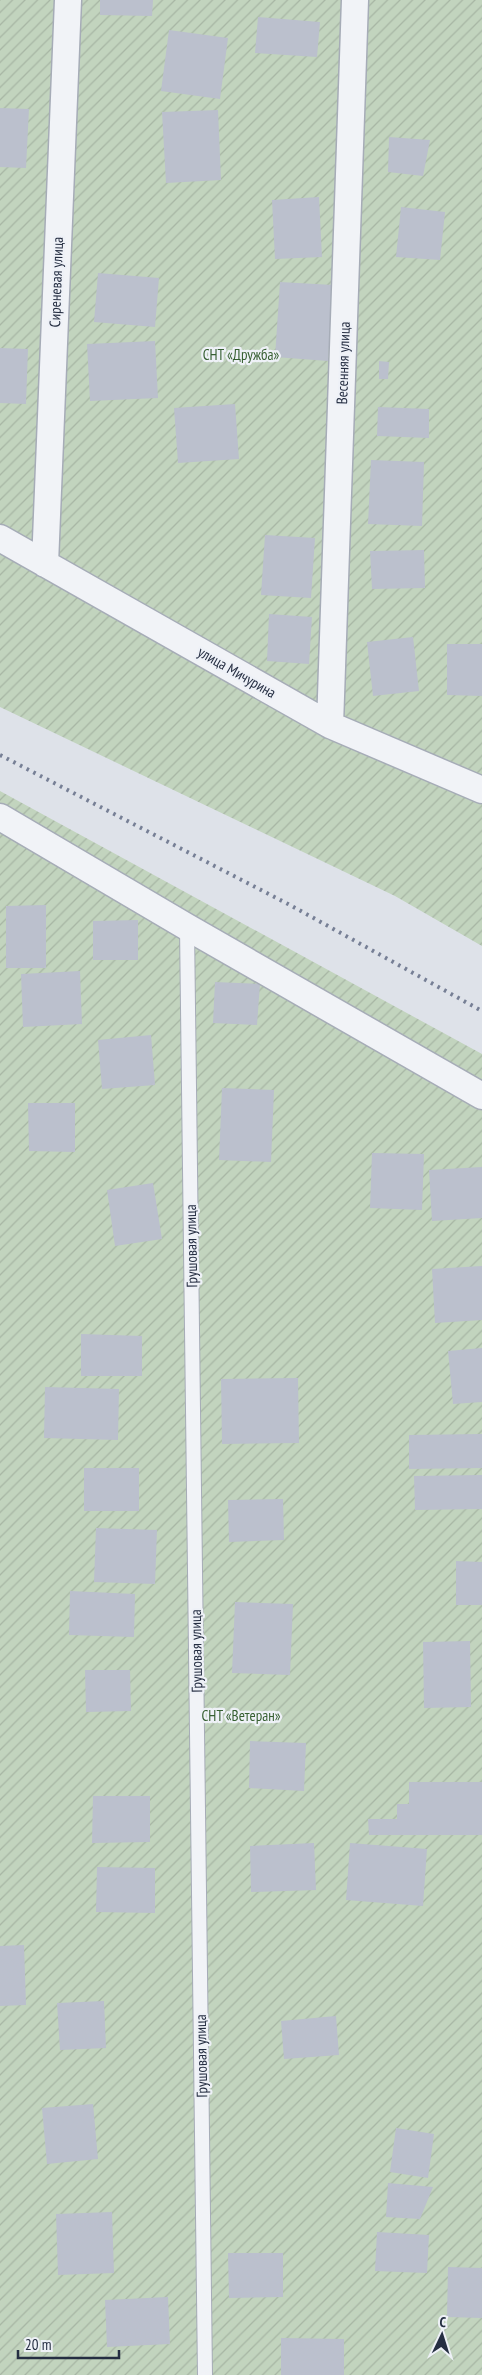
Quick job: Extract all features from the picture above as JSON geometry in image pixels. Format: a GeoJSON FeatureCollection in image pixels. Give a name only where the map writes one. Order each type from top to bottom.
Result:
{"type":"FeatureCollection","features":[{"type":"Feature","properties":{"kind":"street","name":"Сиреневая улица"},"geometry":{"type":"LineString","coordinates":[[45,564],[68,0]]}},
{"type":"Feature","properties":{"kind":"street","name":"Весенняя улица"},"geometry":{"type":"LineString","coordinates":[[330,725],[355,0]]}},
{"type":"Feature","properties":{"kind":"street","name":"улица Мичурина"},"geometry":{"type":"LineString","coordinates":[[0,538],[330,725],[482,790]]}},
{"type":"Feature","properties":{"kind":"street"},"geometry":{"type":"LineString","coordinates":[[0,817],[187,927],[482,1096]]}},
{"type":"Feature","properties":{"kind":"lane","name":"Грушовая улица"},"geometry":{"type":"LineString","coordinates":[[187,927],[205,2375]]}},
{"type":"Feature","properties":{"kind":"green space","name":"СНТ «Дружба»"},"geometry":{"type":"Polygon","coordinates":[[[0,0],[482,0],[482,946],[395,896],[0,707],[0,0]]]}},
{"type":"Feature","properties":{"kind":"green space","name":"СНТ «Ветеран»"},"geometry":{"type":"Polygon","coordinates":[[[0,791],[482,1054],[482,2375],[0,2375],[0,791]]]}},
{"type":"Feature","properties":{"kind":"building"},"geometry":{"type":"Polygon","coordinates":[[[100,0],[153,0],[152,16],[100,15],[100,0]]]}},
{"type":"Feature","properties":{"kind":"building"},"geometry":{"type":"Polygon","coordinates":[[[258,17],[320,22],[317,57],[255,53],[258,17]]]}},
{"type":"Feature","properties":{"kind":"building"},"geometry":{"type":"Polygon","coordinates":[[[169,30],[228,38],[220,99],[161,91],[169,30]]]}},
{"type":"Feature","properties":{"kind":"building"},"geometry":{"type":"Polygon","coordinates":[[[0,108],[29,109],[26,168],[0,167],[0,108]]]}},
{"type":"Feature","properties":{"kind":"building"},"geometry":{"type":"Polygon","coordinates":[[[218,110],[221,180],[166,183],[162,112],[218,110]]]}},
{"type":"Feature","properties":{"kind":"building"},"geometry":{"type":"Polygon","coordinates":[[[389,137],[430,140],[423,176],[388,172],[389,137]]]}},
{"type":"Feature","properties":{"kind":"building"},"geometry":{"type":"Polygon","coordinates":[[[319,197],[322,257],[275,259],[272,200],[319,197]]]}},
{"type":"Feature","properties":{"kind":"building"},"geometry":{"type":"Polygon","coordinates":[[[401,207],[445,212],[440,260],[396,257],[401,207]]]}},
{"type":"Feature","properties":{"kind":"building"},"geometry":{"type":"Polygon","coordinates":[[[98,273],[159,278],[155,327],[94,322],[98,273]]]}},
{"type":"Feature","properties":{"kind":"building"},"geometry":{"type":"Polygon","coordinates":[[[280,282],[333,285],[328,361],[275,357],[280,282]]]}},
{"type":"Feature","properties":{"kind":"building"},"geometry":{"type":"Polygon","coordinates":[[[155,341],[158,398],[90,401],[87,344],[155,341]]]}},
{"type":"Feature","properties":{"kind":"building"},"geometry":{"type":"Polygon","coordinates":[[[0,348],[28,349],[26,404],[0,403],[0,348]]]}},
{"type":"Feature","properties":{"kind":"building"},"geometry":{"type":"Polygon","coordinates":[[[379,361],[389,362],[388,379],[379,379],[379,361]]]}},
{"type":"Feature","properties":{"kind":"building"},"geometry":{"type":"Polygon","coordinates":[[[235,404],[239,459],[178,463],[174,408],[235,404]]]}},
{"type":"Feature","properties":{"kind":"building"},"geometry":{"type":"Polygon","coordinates":[[[378,407],[429,409],[429,438],[377,436],[378,407]]]}},
{"type":"Feature","properties":{"kind":"building"},"geometry":{"type":"Polygon","coordinates":[[[371,460],[424,462],[422,526],[368,524],[371,460]]]}},
{"type":"Feature","properties":{"kind":"building"},"geometry":{"type":"Polygon","coordinates":[[[265,535],[315,538],[311,598],[261,595],[265,535]]]}},
{"type":"Feature","properties":{"kind":"building"},"geometry":{"type":"Polygon","coordinates":[[[424,550],[425,588],[372,589],[370,551],[424,550]]]}},
{"type":"Feature","properties":{"kind":"building"},"geometry":{"type":"Polygon","coordinates":[[[269,614],[312,617],[309,664],[267,661],[269,614]]]}},
{"type":"Feature","properties":{"kind":"building"},"geometry":{"type":"Polygon","coordinates":[[[413,637],[419,691],[373,696],[367,642],[413,637]]]}},
{"type":"Feature","properties":{"kind":"building"},"geometry":{"type":"Polygon","coordinates":[[[447,644],[482,644],[482,696],[447,695],[447,644]]]}},
{"type":"Feature","properties":{"kind":"building"},"geometry":{"type":"Polygon","coordinates":[[[46,905],[46,968],[6,968],[6,906],[46,905]]]}},
{"type":"Feature","properties":{"kind":"building"},"geometry":{"type":"Polygon","coordinates":[[[138,920],[138,960],[93,960],[93,921],[138,920]]]}},
{"type":"Feature","properties":{"kind":"building"},"geometry":{"type":"Polygon","coordinates":[[[80,971],[82,1024],[23,1027],[21,974],[80,971]]]}},
{"type":"Feature","properties":{"kind":"building"},"geometry":{"type":"Polygon","coordinates":[[[215,982],[260,984],[257,1025],[213,1023],[215,982]]]}},
{"type":"Feature","properties":{"kind":"building"},"geometry":{"type":"Polygon","coordinates":[[[151,1035],[155,1085],[102,1089],[98,1040],[151,1035]]]}},
{"type":"Feature","properties":{"kind":"building"},"geometry":{"type":"Polygon","coordinates":[[[222,1088],[274,1090],[271,1162],[219,1160],[222,1088]]]}},
{"type":"Feature","properties":{"kind":"building"},"geometry":{"type":"Polygon","coordinates":[[[28,1103],[75,1103],[75,1152],[29,1151],[28,1103]]]}},
{"type":"Feature","properties":{"kind":"building"},"geometry":{"type":"Polygon","coordinates":[[[372,1153],[424,1154],[422,1210],[370,1208],[372,1153]]]}},
{"type":"Feature","properties":{"kind":"building"},"geometry":{"type":"Polygon","coordinates":[[[482,1167],[482,1218],[432,1221],[429,1170],[482,1167]]]}},
{"type":"Feature","properties":{"kind":"building"},"geometry":{"type":"Polygon","coordinates":[[[153,1183],[162,1239],[115,1246],[107,1190],[153,1183]]]}},
{"type":"Feature","properties":{"kind":"building"},"geometry":{"type":"Polygon","coordinates":[[[482,1266],[482,1320],[435,1323],[432,1269],[482,1266]]]}},
{"type":"Feature","properties":{"kind":"building"},"geometry":{"type":"Polygon","coordinates":[[[81,1334],[142,1336],[142,1376],[81,1376],[81,1334]]]}},
{"type":"Feature","properties":{"kind":"building"},"geometry":{"type":"Polygon","coordinates":[[[482,1348],[482,1402],[453,1404],[448,1351],[482,1348]]]}},
{"type":"Feature","properties":{"kind":"building"},"geometry":{"type":"Polygon","coordinates":[[[298,1378],[299,1443],[222,1444],[221,1379],[298,1378]]]}},
{"type":"Feature","properties":{"kind":"building"},"geometry":{"type":"Polygon","coordinates":[[[45,1387],[119,1389],[118,1440],[44,1438],[45,1387]]]}},
{"type":"Feature","properties":{"kind":"building"},"geometry":{"type":"Polygon","coordinates":[[[482,1434],[482,1468],[409,1469],[409,1435],[482,1434]]]}},
{"type":"Feature","properties":{"kind":"building"},"geometry":{"type":"Polygon","coordinates":[[[84,1468],[139,1468],[139,1511],[84,1511],[84,1468]]]}},
{"type":"Feature","properties":{"kind":"building"},"geometry":{"type":"Polygon","coordinates":[[[482,1475],[482,1509],[415,1510],[414,1476],[482,1475]]]}},
{"type":"Feature","properties":{"kind":"building"},"geometry":{"type":"Polygon","coordinates":[[[283,1499],[284,1540],[229,1542],[228,1500],[283,1499]]]}},
{"type":"Feature","properties":{"kind":"building"},"geometry":{"type":"Polygon","coordinates":[[[96,1528],[157,1530],[155,1584],[94,1582],[96,1528]]]}},
{"type":"Feature","properties":{"kind":"building"},"geometry":{"type":"Polygon","coordinates":[[[456,1561],[482,1562],[482,1605],[456,1605],[456,1561]]]}},
{"type":"Feature","properties":{"kind":"building"},"geometry":{"type":"Polygon","coordinates":[[[70,1591],[135,1594],[134,1637],[69,1635],[70,1591]]]}},
{"type":"Feature","properties":{"kind":"building"},"geometry":{"type":"Polygon","coordinates":[[[235,1602],[293,1604],[290,1675],[232,1673],[235,1602]]]}},
{"type":"Feature","properties":{"kind":"building"},"geometry":{"type":"Polygon","coordinates":[[[470,1641],[471,1707],[424,1708],[423,1642],[470,1641]]]}},
{"type":"Feature","properties":{"kind":"building"},"geometry":{"type":"Polygon","coordinates":[[[85,1670],[130,1670],[131,1711],[86,1712],[85,1670]]]}},
{"type":"Feature","properties":{"kind":"building"},"geometry":{"type":"Polygon","coordinates":[[[250,1741],[306,1743],[304,1791],[249,1788],[250,1741]]]}},
{"type":"Feature","properties":{"kind":"building"},"geometry":{"type":"Polygon","coordinates":[[[409,1782],[482,1782],[482,1835],[369,1835],[368,1819],[397,1819],[397,1804],[409,1804],[409,1782]]]}},
{"type":"Feature","properties":{"kind":"building"},"geometry":{"type":"Polygon","coordinates":[[[93,1796],[150,1796],[150,1842],[92,1843],[93,1796]]]}},
{"type":"Feature","properties":{"kind":"building"},"geometry":{"type":"Polygon","coordinates":[[[314,1843],[316,1890],[251,1892],[250,1846],[314,1843]]]}},
{"type":"Feature","properties":{"kind":"building"},"geometry":{"type":"Polygon","coordinates":[[[350,1843],[427,1849],[423,1906],[346,1900],[350,1843]]]}},
{"type":"Feature","properties":{"kind":"building"},"geometry":{"type":"Polygon","coordinates":[[[97,1867],[155,1868],[155,1913],[96,1912],[97,1867]]]}},
{"type":"Feature","properties":{"kind":"building"},"geometry":{"type":"Polygon","coordinates":[[[24,1945],[26,2005],[0,2006],[0,1946],[24,1945]]]}},
{"type":"Feature","properties":{"kind":"building"},"geometry":{"type":"Polygon","coordinates":[[[104,2001],[106,2048],[60,2050],[57,2003],[104,2001]]]}},
{"type":"Feature","properties":{"kind":"building"},"geometry":{"type":"Polygon","coordinates":[[[336,2016],[339,2055],[284,2059],[281,2021],[336,2016]]]}},
{"type":"Feature","properties":{"kind":"building"},"geometry":{"type":"Polygon","coordinates":[[[93,2104],[98,2159],[47,2164],[42,2108],[93,2104]]]}},
{"type":"Feature","properties":{"kind":"building"},"geometry":{"type":"Polygon","coordinates":[[[396,2128],[434,2134],[428,2178],[390,2172],[396,2128]]]}},
{"type":"Feature","properties":{"kind":"building"},"geometry":{"type":"Polygon","coordinates":[[[388,2183],[433,2187],[420,2219],[386,2217],[388,2183]]]}},
{"type":"Feature","properties":{"kind":"building"},"geometry":{"type":"Polygon","coordinates":[[[112,2212],[114,2273],[58,2275],[56,2214],[112,2212]]]}},
{"type":"Feature","properties":{"kind":"building"},"geometry":{"type":"Polygon","coordinates":[[[377,2232],[429,2235],[427,2273],[375,2271],[377,2232]]]}},
{"type":"Feature","properties":{"kind":"building"},"geometry":{"type":"Polygon","coordinates":[[[228,2253],[283,2253],[283,2297],[229,2298],[228,2253]]]}},
{"type":"Feature","properties":{"kind":"building"},"geometry":{"type":"Polygon","coordinates":[[[448,2267],[482,2268],[482,2318],[447,2317],[448,2267]]]}},
{"type":"Feature","properties":{"kind":"building"},"geometry":{"type":"Polygon","coordinates":[[[168,2297],[170,2344],[107,2347],[105,2300],[168,2297]]]}},
{"type":"Feature","properties":{"kind":"building"},"geometry":{"type":"Polygon","coordinates":[[[281,2338],[344,2339],[344,2375],[281,2375],[281,2338]]]}},
{"type":"Feature","properties":{"kind":"railway"},"geometry":{"type":"LineString","coordinates":[[0,755],[290,905],[482,1011]]}}]}
